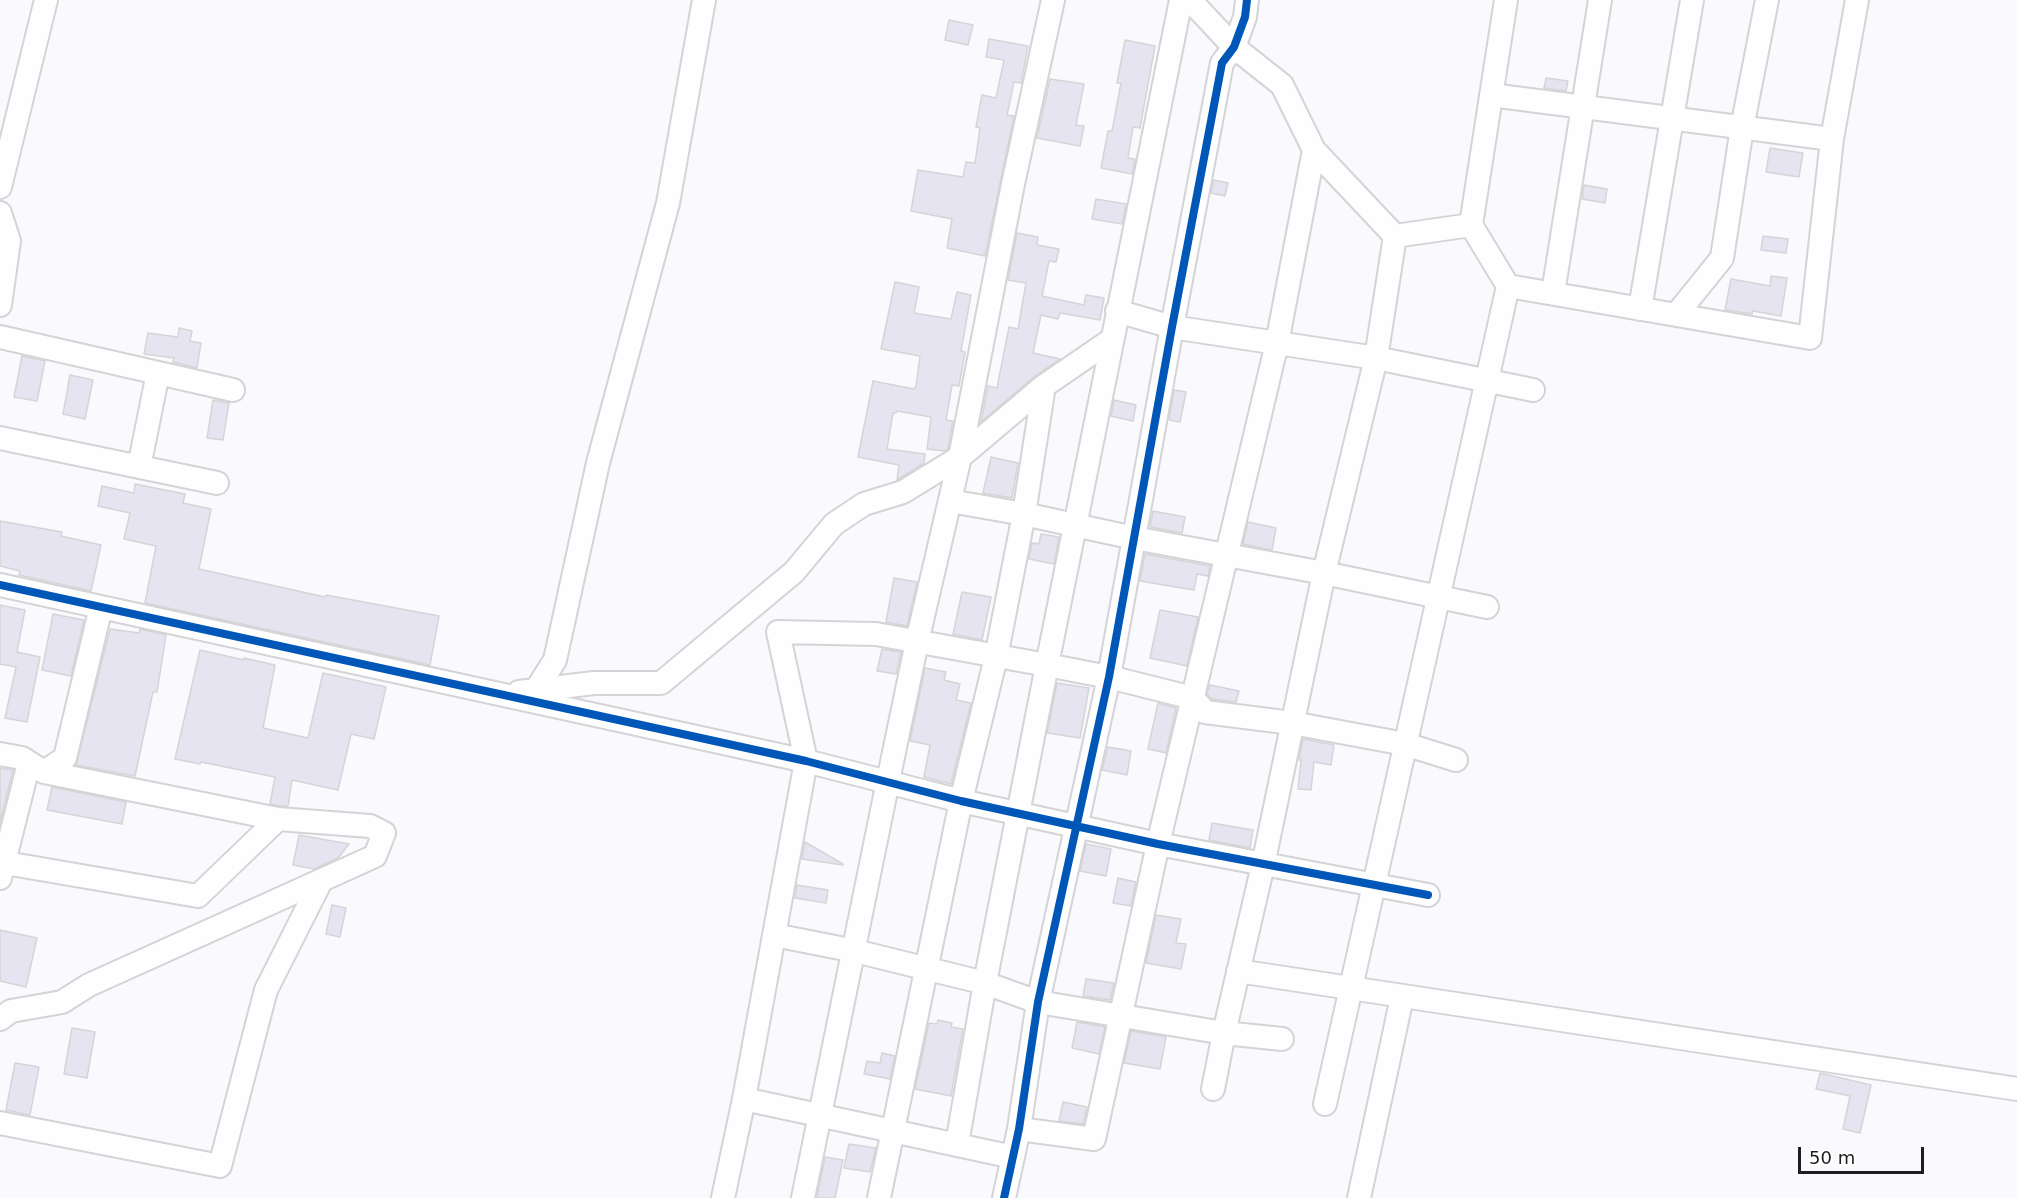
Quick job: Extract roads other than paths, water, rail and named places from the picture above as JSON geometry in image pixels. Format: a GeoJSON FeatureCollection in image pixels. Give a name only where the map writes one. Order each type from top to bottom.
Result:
{"type":"FeatureCollection","features":[{"type":"Feature","properties":{"kind":"street"},"geometry":{"type":"LineString","coordinates":[[0,187],[46,0]]}},
{"type":"Feature","properties":{"kind":"street"},"geometry":{"type":"LineString","coordinates":[[536,690],[555,660],[598,463],[668,203],[704,0]]}},
{"type":"Feature","properties":{"kind":"street"},"geometry":{"type":"LineString","coordinates":[[803,1198],[917,642],[960,457],[1013,184],[1053,0]]}},
{"type":"Feature","properties":{"kind":"street"},"geometry":{"type":"LineString","coordinates":[[957,1144],[1074,525],[1181,0]]}},
{"type":"Feature","properties":{"kind":"street"},"geometry":{"type":"LineString","coordinates":[[1190,0],[1234,47],[1282,85],[1314,150],[1395,236]]}},
{"type":"Feature","properties":{"kind":"street"},"geometry":{"type":"LineString","coordinates":[[1004,1198],[1019,1129],[1038,1002],[1109,677],[1222,63],[1234,47],[1245,17],[1247,0]]}},
{"type":"Feature","properties":{"kind":"street"},"geometry":{"type":"LineString","coordinates":[[1325,1104],[1508,286],[1471,225],[1506,0]]}},
{"type":"Feature","properties":{"kind":"street"},"geometry":{"type":"LineString","coordinates":[[1553,293],[1600,0]]}},
{"type":"Feature","properties":{"kind":"street"},"geometry":{"type":"LineString","coordinates":[[1640,309],[1692,0]]}},
{"type":"Feature","properties":{"kind":"street"},"geometry":{"type":"LineString","coordinates":[[1676,315],[1722,258],[1742,128],[1767,0]]}},
{"type":"Feature","properties":{"kind":"street"},"geometry":{"type":"LineString","coordinates":[[1508,286],[1810,338],[1832,139],[1857,0]]}},
{"type":"Feature","properties":{"kind":"street"},"geometry":{"type":"LineString","coordinates":[[1491,95],[1832,139]]}},
{"type":"Feature","properties":{"kind":"street"},"geometry":{"type":"LineString","coordinates":[[1019,1129],[1094,1139],[1158,844],[1276,343],[1314,150]]}},
{"type":"Feature","properties":{"kind":"street"},"geometry":{"type":"LineString","coordinates":[[0,213],[9,241],[0,305]]}},
{"type":"Feature","properties":{"kind":"street"},"geometry":{"type":"LineString","coordinates":[[1395,236],[1471,225]]}},
{"type":"Feature","properties":{"kind":"street"},"geometry":{"type":"LineString","coordinates":[[1213,1089],[1324,573],[1376,358],[1395,236]]}},
{"type":"Feature","properties":{"kind":"street"},"geometry":{"type":"LineString","coordinates":[[1117,311],[1172,327],[1376,358],[1533,390]]}},
{"type":"Feature","properties":{"kind":"street"},"geometry":{"type":"LineString","coordinates":[[0,337],[233,390]]}},
{"type":"Feature","properties":{"kind":"street"},"geometry":{"type":"LineString","coordinates":[[503,694],[594,683],[661,683],[794,572],[834,524],[864,504],[903,492],[960,457],[1044,386],[1111,340]]}},
{"type":"Feature","properties":{"kind":"street"},"geometry":{"type":"LineString","coordinates":[[139,467],[158,373]]}},
{"type":"Feature","properties":{"kind":"street"},"geometry":{"type":"LineString","coordinates":[[879,1198],[961,801],[996,657],[1024,514],[1044,386]]}},
{"type":"Feature","properties":{"kind":"street"},"geometry":{"type":"LineString","coordinates":[[0,438],[217,483]]}},
{"type":"Feature","properties":{"kind":"street"},"geometry":{"type":"LineString","coordinates":[[950,501],[1324,573],[1487,608]]}},
{"type":"Feature","properties":{"kind":"street"},"geometry":{"type":"LineString","coordinates":[[0,585],[806,761],[1019,814],[1263,865],[1428,895]]}},
{"type":"Feature","properties":{"kind":"street"},"geometry":{"type":"LineString","coordinates":[[37,768],[64,758],[101,607]]}},
{"type":"Feature","properties":{"kind":"street"},"geometry":{"type":"LineString","coordinates":[[723,1198],[744,1099],[806,761],[778,632],[876,634],[1047,665],[1109,677],[1193,698],[1205,712],[1292,723],[1405,744],[1456,760]]}},
{"type":"Feature","properties":{"kind":"street"},"geometry":{"type":"LineString","coordinates":[[0,754],[22,758],[37,768],[278,819],[370,826],[384,833],[375,856],[89,985],[62,1002],[11,1011],[0,1019]]}},
{"type":"Feature","properties":{"kind":"street"},"geometry":{"type":"LineString","coordinates":[[37,768],[2,868],[198,896],[278,819]]}},
{"type":"Feature","properties":{"kind":"street"},"geometry":{"type":"LineString","coordinates":[[0,1123],[220,1166],[266,990],[321,881]]}},
{"type":"Feature","properties":{"kind":"street"},"geometry":{"type":"LineString","coordinates":[[774,935],[855,951],[986,983],[1038,1002],[1224,1033],[1282,1039]]}},
{"type":"Feature","properties":{"kind":"street"},"geometry":{"type":"LineString","coordinates":[[1238,971],[2017,1089]]}},
{"type":"Feature","properties":{"kind":"street"},"geometry":{"type":"LineString","coordinates":[[1359,1198],[1402,997]]}},
{"type":"Feature","properties":{"kind":"street"},"geometry":{"type":"LineString","coordinates":[[744,1099],[1013,1157]]}}]}
